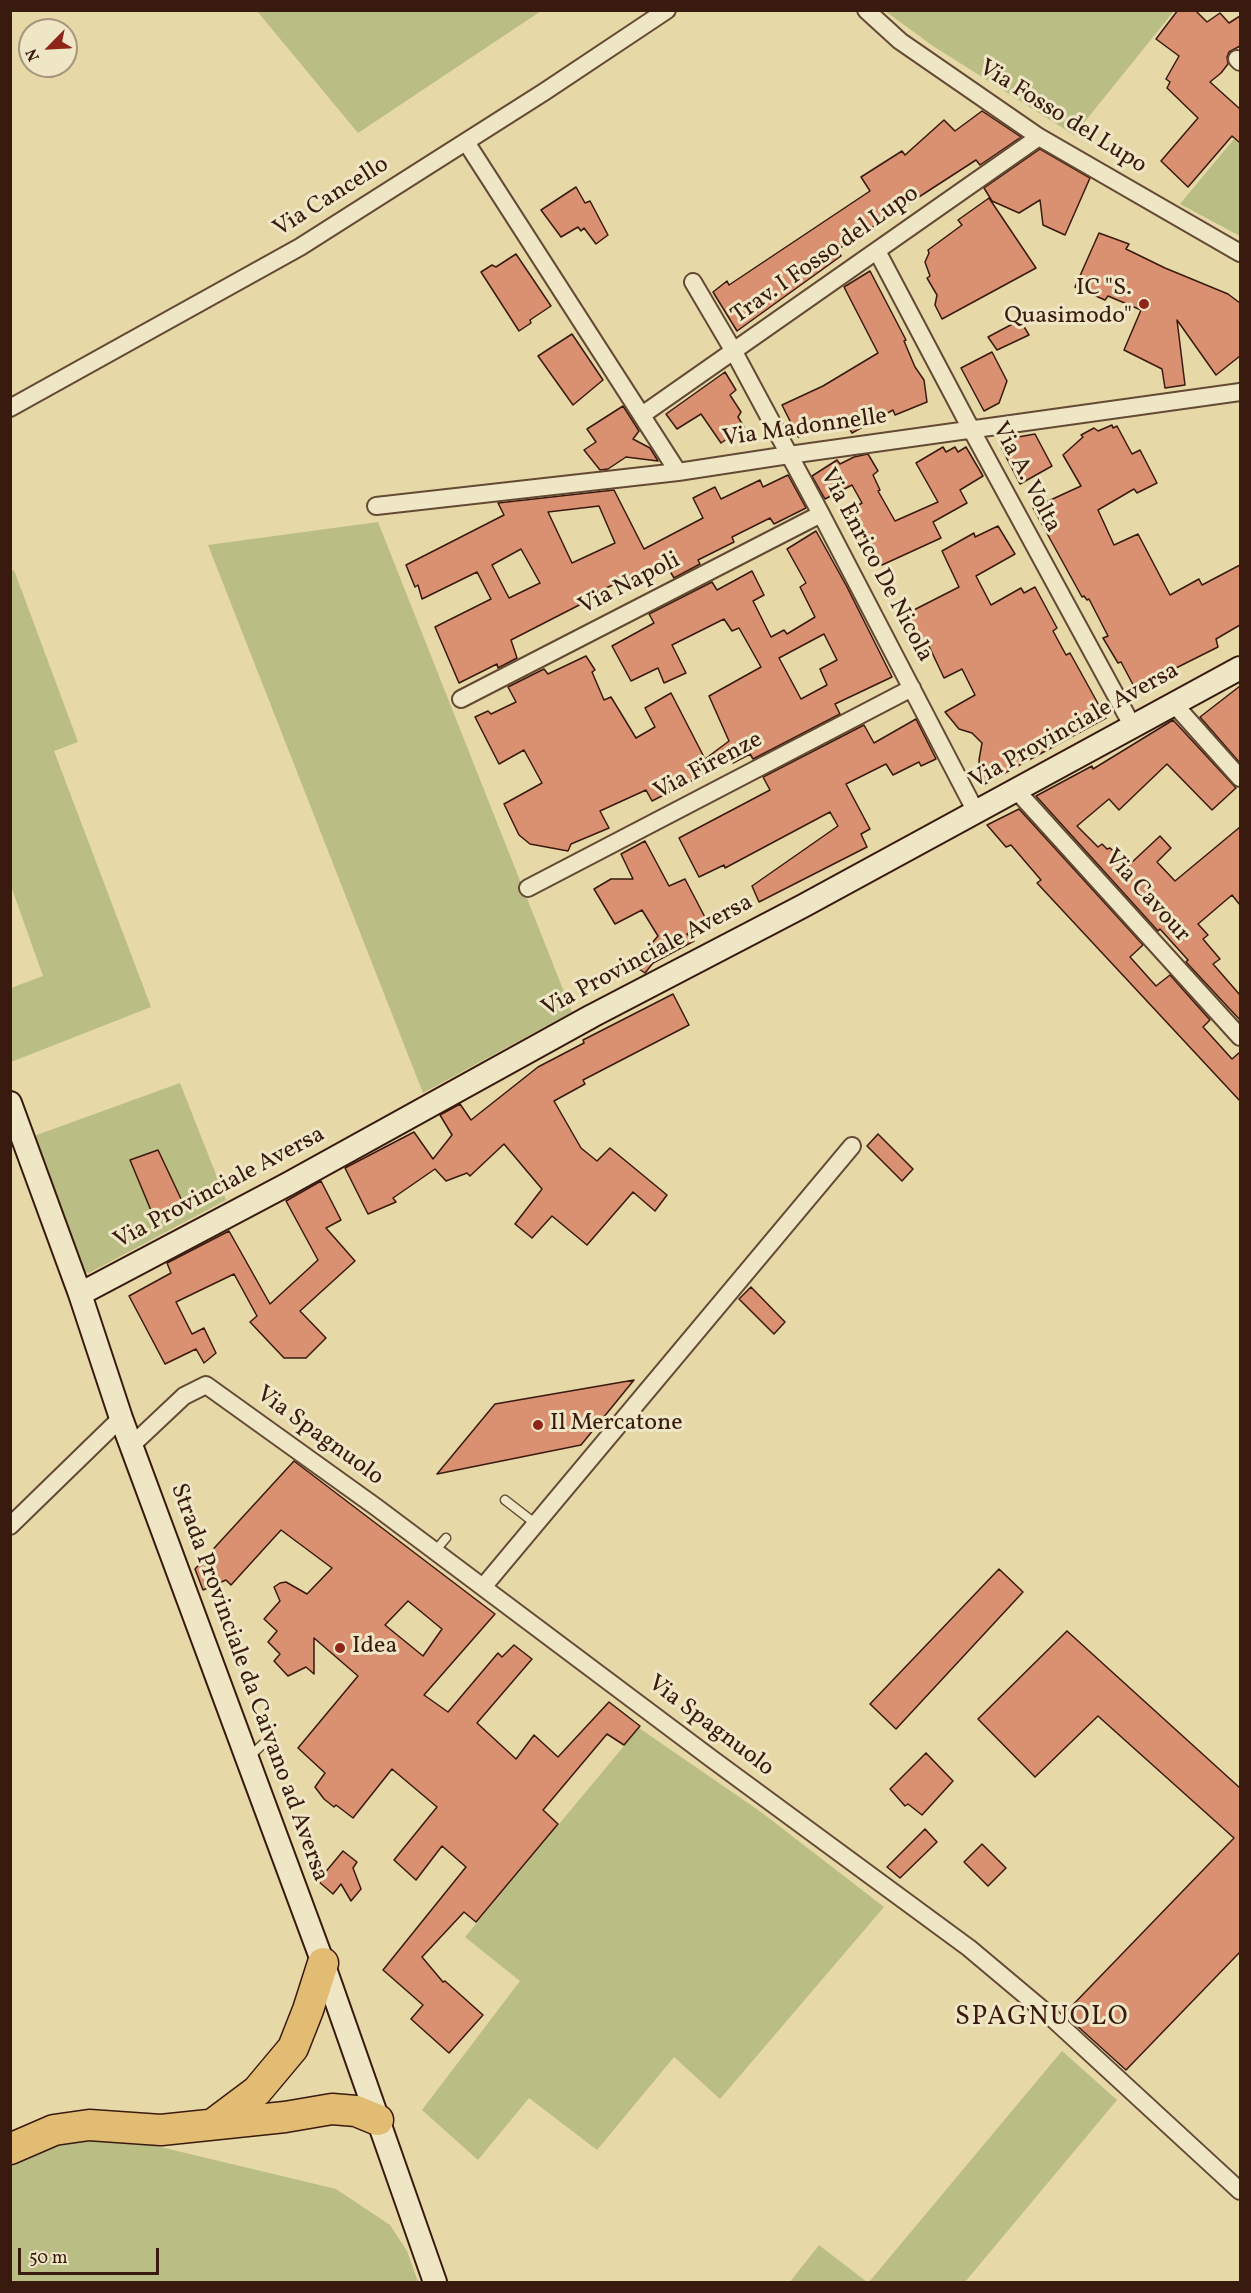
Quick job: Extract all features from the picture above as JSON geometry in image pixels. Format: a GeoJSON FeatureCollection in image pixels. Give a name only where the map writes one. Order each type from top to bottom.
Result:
{"type":"FeatureCollection","features":[{"type":"Feature","properties":{"kind":"highway"},"geometry":{"type":"LineString","coordinates":[[211,2125],[256,2091],[293,2048],[308,2010],[322,1963]]}},
{"type":"Feature","properties":{"kind":"highway"},"geometry":{"type":"LineString","coordinates":[[10,2149],[54,2130],[89,2125],[161,2130],[285,2117],[332,2109],[356,2111],[378,2120]]}},
{"type":"Feature","properties":{"kind":"street","name":"Via Cancello"},"geometry":{"type":"LineString","coordinates":[[10,408],[300,247],[466,142],[667,10]]}},
{"type":"Feature","properties":{"kind":"street","name":"Via Fosso del Lupo"},"geometry":{"type":"LineString","coordinates":[[866,10],[900,41],[1039,136],[1240,253]]}},
{"type":"Feature","properties":{"kind":"street","name":"Trav. I Fosso del Lupo"},"geometry":{"type":"LineString","coordinates":[[642,416],[1039,136]]}},
{"type":"Feature","properties":{"kind":"street"},"geometry":{"type":"LineString","coordinates":[[466,142],[678,472]]}},
{"type":"Feature","properties":{"kind":"street","name":"Via A. Volta"},"geometry":{"type":"LineString","coordinates":[[877,251],[1133,727]]}},
{"type":"Feature","properties":{"kind":"street","name":"Via Enrico De Nicola"},"geometry":{"type":"LineString","coordinates":[[693,282],[733,350],[821,514],[976,812]]}},
{"type":"Feature","properties":{"kind":"street","name":"Via Madonnelle"},"geometry":{"type":"LineString","coordinates":[[376,506],[678,472],[1240,392]]}},
{"type":"Feature","properties":{"kind":"street","name":"Via Napoli"},"geometry":{"type":"LineString","coordinates":[[461,699],[821,514]]}},
{"type":"Feature","properties":{"kind":"street","name":"Via Provinciale Aversa"},"geometry":{"type":"LineString","coordinates":[[80,1294],[288,1184],[592,1016],[803,906],[1240,668]]}},
{"type":"Feature","properties":{"kind":"street","name":"Via Firenze"},"geometry":{"type":"LineString","coordinates":[[528,888],[912,688]]}},
{"type":"Feature","properties":{"kind":"street"},"geometry":{"type":"LineString","coordinates":[[1174,704],[1240,778]]}},
{"type":"Feature","properties":{"kind":"street","name":"Via Cavour"},"geometry":{"type":"LineString","coordinates":[[1016,790],[1240,1037]]}},
{"type":"Feature","properties":{"kind":"street","name":"Strada Provinciale da Caivano ad Aversa"},"geometry":{"type":"LineString","coordinates":[[10,1103],[80,1294],[121,1418],[255,1751],[322,1963],[435,2283]]}},
{"type":"Feature","properties":{"kind":"street"},"geometry":{"type":"LineString","coordinates":[[483,1587],[852,1146]]}},
{"type":"Feature","properties":{"kind":"street","name":"Via Spagnuolo"},"geometry":{"type":"LineString","coordinates":[[132,1445],[184,1396],[206,1385],[440,1544],[483,1587],[969,1948],[1050,2016],[1240,2191]]}},
{"type":"Feature","properties":{"kind":"street"},"geometry":{"type":"LineString","coordinates":[[10,1526],[121,1418]]}},
{"type":"Feature","properties":{"kind":"lane"},"geometry":{"type":"LineString","coordinates":[[505,1500],[536,1524]]}},
{"type":"Feature","properties":{"kind":"green space"},"geometry":{"type":"Polygon","coordinates":[[[257,11],[541,11],[358,133],[257,11]]]}},
{"type":"Feature","properties":{"kind":"green space"},"geometry":{"type":"Polygon","coordinates":[[[885,11],[1174,11],[1074,135],[933,46],[885,11]]]}},
{"type":"Feature","properties":{"kind":"green space"},"geometry":{"type":"Polygon","coordinates":[[[1234,139],[1240,145],[1240,236],[1180,204],[1234,139]]]}},
{"type":"Feature","properties":{"kind":"green space"},"geometry":{"type":"Polygon","coordinates":[[[378,522],[572,1012],[423,1093],[208,545],[378,522]]]}},
{"type":"Feature","properties":{"kind":"green space"},"geometry":{"type":"Polygon","coordinates":[[[14,570],[78,742],[54,751],[151,1007],[11,1062],[11,988],[43,976],[11,886],[10,571],[14,570]]]}},
{"type":"Feature","properties":{"kind":"green space"},"geometry":{"type":"Polygon","coordinates":[[[180,1083],[226,1200],[89,1273],[83,1272],[34,1136],[180,1083]]]}},
{"type":"Feature","properties":{"kind":"green space"},"geometry":{"type":"Polygon","coordinates":[[[639,1728],[761,1812],[884,1907],[720,2099],[674,2057],[597,2150],[529,2098],[478,2160],[422,2110],[520,1981],[465,1937],[639,1728]]]}},
{"type":"Feature","properties":{"kind":"green space"},"geometry":{"type":"Polygon","coordinates":[[[1062,2051],[1117,2100],[965,2282],[869,2282],[1062,2051]]]}},
{"type":"Feature","properties":{"kind":"green space"},"geometry":{"type":"Polygon","coordinates":[[[127,2139],[336,2189],[390,2225],[407,2251],[418,2282],[11,2282],[11,2166],[67,2141],[127,2139]]]}},
{"type":"Feature","properties":{"kind":"green space"},"geometry":{"type":"Polygon","coordinates":[[[819,2245],[867,2282],[790,2282],[819,2245]]]}},
{"type":"Feature","properties":{"kind":"building"},"geometry":{"type":"Polygon","coordinates":[[[1178,10],[1195,10],[1207,22],[1220,13],[1229,23],[1240,16],[1240,46],[1229,52],[1228,64],[1210,82],[1240,109],[1240,143],[1232,136],[1188,187],[1161,161],[1198,118],[1167,88],[1170,82],[1166,79],[1179,56],[1156,39],[1178,10]]]}},
{"type":"Feature","properties":{"kind":"building"},"geometry":{"type":"Polygon","coordinates":[[[982,111],[1021,137],[980,165],[976,160],[837,250],[841,256],[737,331],[713,292],[727,281],[729,285],[870,191],[861,177],[902,151],[905,155],[944,120],[955,131],[982,111]]]}},
{"type":"Feature","properties":{"kind":"building"},"geometry":{"type":"Polygon","coordinates":[[[1040,149],[1090,178],[1065,235],[1043,225],[1040,200],[1019,213],[992,201],[984,188],[1040,149]]]}},
{"type":"Feature","properties":{"kind":"building"},"geometry":{"type":"Polygon","coordinates":[[[576,187],[585,203],[590,201],[608,235],[596,244],[584,228],[581,231],[578,227],[561,237],[541,210],[576,187]]]}},
{"type":"Feature","properties":{"kind":"building"},"geometry":{"type":"Polygon","coordinates":[[[989,198],[1036,268],[942,319],[935,305],[937,295],[927,278],[930,276],[925,262],[928,250],[962,225],[958,220],[989,198]]]}},
{"type":"Feature","properties":{"kind":"building"},"geometry":{"type":"Polygon","coordinates":[[[1099,233],[1129,244],[1126,249],[1228,294],[1240,303],[1240,356],[1216,375],[1177,320],[1185,385],[1165,388],[1162,369],[1124,350],[1141,310],[1108,296],[1105,300],[1075,287],[1099,233]]]}},
{"type":"Feature","properties":{"kind":"building"},"geometry":{"type":"Polygon","coordinates":[[[516,254],[551,306],[530,320],[531,323],[519,331],[481,272],[492,265],[496,267],[516,254]]]}},
{"type":"Feature","properties":{"kind":"building"},"geometry":{"type":"Polygon","coordinates":[[[870,271],[906,340],[904,341],[915,367],[924,380],[927,402],[895,415],[893,410],[852,433],[843,418],[798,437],[782,405],[823,386],[878,353],[844,287],[870,271]]]}},
{"type":"Feature","properties":{"kind":"building"},"geometry":{"type":"Polygon","coordinates":[[[1020,320],[1029,335],[997,350],[988,337],[1020,320]]]}},
{"type":"Feature","properties":{"kind":"building"},"geometry":{"type":"Polygon","coordinates":[[[572,334],[603,380],[573,405],[538,356],[572,334]]]}},
{"type":"Feature","properties":{"kind":"building"},"geometry":{"type":"Polygon","coordinates":[[[992,352],[1007,381],[999,403],[984,411],[961,368],[992,352]]]}},
{"type":"Feature","properties":{"kind":"building"},"geometry":{"type":"Polygon","coordinates":[[[725,372],[736,390],[730,395],[741,412],[738,417],[744,427],[721,443],[701,414],[677,429],[666,414],[725,372]]]}},
{"type":"Feature","properties":{"kind":"building"},"geometry":{"type":"Polygon","coordinates":[[[623,406],[639,431],[633,439],[650,448],[658,461],[626,457],[608,469],[600,470],[584,450],[596,442],[587,429],[623,406]]]}},
{"type":"Feature","properties":{"kind":"building"},"geometry":{"type":"Polygon","coordinates":[[[1112,425],[1113,428],[1117,426],[1132,454],[1140,450],[1157,483],[1137,493],[1134,489],[1098,510],[1114,545],[1138,534],[1170,595],[1199,579],[1202,585],[1240,565],[1240,625],[1216,639],[1218,647],[1172,670],[1174,676],[1138,694],[1121,662],[1118,663],[1103,638],[1108,636],[1089,599],[1082,597],[1033,508],[1081,486],[1063,455],[1083,437],[1081,435],[1094,428],[1098,431],[1112,425]]]}},
{"type":"Feature","properties":{"kind":"building"},"geometry":{"type":"Polygon","coordinates":[[[1035,434],[1052,466],[1020,484],[1001,447],[1001,440],[1035,434]]]}},
{"type":"Feature","properties":{"kind":"building"},"geometry":{"type":"Polygon","coordinates":[[[943,447],[946,452],[955,447],[958,452],[966,447],[983,476],[960,490],[967,503],[933,522],[941,538],[882,565],[864,539],[857,543],[841,515],[862,503],[852,485],[825,499],[812,476],[837,460],[840,464],[854,457],[868,454],[878,471],[873,475],[880,490],[878,491],[895,521],[938,502],[916,463],[943,447]]]}},
{"type":"Feature","properties":{"kind":"building"},"geometry":{"type":"Polygon","coordinates":[[[788,475],[806,508],[774,524],[770,518],[732,537],[734,542],[698,560],[700,564],[674,578],[667,566],[636,581],[634,575],[587,597],[589,600],[511,640],[517,658],[498,668],[497,664],[459,683],[435,627],[491,599],[477,572],[422,599],[418,585],[415,587],[406,565],[504,515],[498,503],[614,490],[644,549],[703,518],[693,498],[715,487],[721,499],[760,480],[763,487],[788,475]],[[599,506],[548,512],[572,563],[615,543],[599,506]],[[521,549],[492,565],[509,598],[540,583],[521,549]]]}},
{"type":"Feature","properties":{"kind":"building"},"geometry":{"type":"Polygon","coordinates":[[[998,526],[1015,554],[976,576],[991,605],[1021,588],[1024,593],[1035,587],[1057,628],[1053,631],[1066,655],[1070,653],[1106,718],[981,786],[979,760],[982,743],[972,733],[959,729],[945,712],[975,695],[962,669],[944,678],[927,642],[923,644],[906,614],[959,587],[942,551],[974,533],[975,537],[998,526]]]}},
{"type":"Feature","properties":{"kind":"building"},"geometry":{"type":"Polygon","coordinates":[[[816,531],[892,677],[835,704],[840,714],[753,759],[750,754],[733,763],[732,760],[652,801],[646,790],[600,811],[609,828],[571,844],[568,851],[530,844],[519,835],[504,804],[542,783],[524,750],[499,764],[475,717],[488,711],[491,714],[516,702],[508,687],[544,669],[548,674],[586,656],[595,670],[592,672],[604,700],[611,697],[636,738],[655,727],[645,708],[671,693],[705,759],[729,741],[709,696],[761,667],[739,628],[732,631],[724,619],[672,645],[686,673],[664,683],[658,668],[631,681],[612,646],[654,623],[649,614],[712,582],[717,590],[752,571],[764,595],[753,601],[771,637],[784,630],[787,634],[815,617],[800,587],[806,583],[787,549],[816,531]],[[824,634],[779,658],[801,699],[827,685],[820,669],[837,660],[824,634]]]}},
{"type":"Feature","properties":{"kind":"building"},"geometry":{"type":"Polygon","coordinates":[[[1240,686],[1240,763],[1200,717],[1240,686]]]}},
{"type":"Feature","properties":{"kind":"building"},"geometry":{"type":"Polygon","coordinates":[[[916,719],[936,759],[921,766],[919,762],[893,775],[886,764],[846,784],[870,829],[861,834],[867,847],[759,902],[752,886],[838,826],[830,812],[725,868],[724,865],[699,877],[679,838],[770,790],[763,777],[864,725],[874,743],[916,719]]]}},
{"type":"Feature","properties":{"kind":"building"},"geometry":{"type":"Polygon","coordinates":[[[1173,720],[1236,788],[1212,810],[1167,764],[1119,810],[1109,799],[1077,826],[1098,847],[1102,844],[1107,849],[1110,848],[1129,865],[1160,836],[1171,848],[1157,862],[1175,881],[1240,827],[1240,905],[1232,895],[1198,924],[1208,935],[1203,939],[1220,959],[1213,964],[1240,995],[1240,1020],[1186,962],[1188,960],[1160,929],[1158,931],[1036,796],[1092,766],[1093,769],[1173,720]]]}},
{"type":"Feature","properties":{"kind":"building"},"geometry":{"type":"Polygon","coordinates":[[[1019,809],[1143,945],[1130,957],[1156,986],[1170,975],[1210,1020],[1203,1027],[1232,1059],[1240,1052],[1240,1101],[1037,883],[1041,880],[1011,845],[1006,847],[987,825],[1019,809]]]}},
{"type":"Feature","properties":{"kind":"building"},"geometry":{"type":"Polygon","coordinates":[[[645,841],[669,886],[685,879],[709,925],[687,934],[694,941],[653,963],[645,973],[633,965],[658,936],[642,910],[615,924],[594,889],[611,879],[633,879],[621,854],[645,841]]]}},
{"type":"Feature","properties":{"kind":"building"},"geometry":{"type":"Polygon","coordinates":[[[673,994],[689,1025],[583,1080],[585,1084],[554,1101],[581,1148],[597,1161],[610,1148],[667,1195],[655,1211],[633,1192],[587,1245],[552,1216],[532,1238],[515,1224],[542,1189],[504,1144],[470,1176],[467,1173],[446,1181],[435,1169],[393,1198],[396,1202],[368,1214],[345,1168],[414,1132],[433,1159],[452,1135],[440,1115],[460,1104],[471,1120],[538,1067],[584,1043],[583,1040],[673,994]]]}},
{"type":"Feature","properties":{"kind":"building"},"geometry":{"type":"Polygon","coordinates":[[[878,1134],[913,1169],[902,1181],[867,1146],[878,1134]]]}},
{"type":"Feature","properties":{"kind":"building"},"geometry":{"type":"Polygon","coordinates":[[[158,1150],[183,1203],[172,1207],[174,1211],[155,1220],[130,1160],[158,1150]]]}},
{"type":"Feature","properties":{"kind":"building"},"geometry":{"type":"Polygon","coordinates":[[[321,1181],[341,1220],[326,1228],[355,1261],[300,1311],[326,1338],[306,1358],[284,1358],[250,1322],[257,1316],[234,1274],[176,1302],[192,1334],[204,1328],[216,1353],[204,1363],[196,1349],[165,1364],[129,1296],[171,1273],[167,1263],[229,1231],[270,1304],[318,1260],[286,1201],[321,1181]]]}},
{"type":"Feature","properties":{"kind":"building"},"geometry":{"type":"Polygon","coordinates":[[[751,1287],[785,1322],[774,1334],[739,1299],[751,1287]]]}},
{"type":"Feature","properties":{"kind":"building","name":"Il Mercatone"},"geometry":{"type":"Polygon","coordinates":[[[634,1380],[581,1445],[437,1474],[495,1404],[634,1380]]]}},
{"type":"Feature","properties":{"kind":"building"},"geometry":{"type":"Polygon","coordinates":[[[294,1461],[495,1614],[424,1695],[448,1712],[498,1653],[502,1657],[514,1645],[532,1659],[477,1723],[516,1759],[534,1735],[558,1757],[609,1702],[640,1726],[624,1745],[607,1734],[543,1810],[558,1824],[476,1922],[464,1912],[422,1957],[443,1982],[445,1981],[483,2015],[449,2053],[411,2019],[423,2005],[383,1970],[466,1867],[442,1846],[416,1880],[394,1860],[437,1807],[392,1769],[353,1818],[324,1799],[315,1787],[325,1773],[298,1748],[358,1676],[314,1638],[314,1674],[306,1667],[288,1676],[274,1661],[280,1654],[268,1642],[277,1631],[264,1619],[280,1601],[274,1587],[286,1582],[307,1594],[332,1568],[281,1530],[231,1585],[226,1580],[203,1590],[195,1569],[294,1461]],[[408,1601],[385,1625],[423,1656],[442,1629],[408,1601]]]}},
{"type":"Feature","properties":{"kind":"building"},"geometry":{"type":"Polygon","coordinates":[[[999,1569],[1023,1592],[896,1729],[870,1704],[999,1569]]]}},
{"type":"Feature","properties":{"kind":"building"},"geometry":{"type":"Polygon","coordinates":[[[1067,1631],[1240,1788],[1240,1952],[1126,2070],[1064,2014],[1234,1838],[1098,1716],[1035,1777],[978,1719],[1067,1631]]]}},
{"type":"Feature","properties":{"kind":"building"},"geometry":{"type":"Polygon","coordinates":[[[926,1753],[953,1781],[922,1815],[908,1804],[905,1806],[890,1789],[926,1753]]]}},
{"type":"Feature","properties":{"kind":"building"},"geometry":{"type":"Polygon","coordinates":[[[925,1829],[937,1842],[900,1878],[887,1867],[925,1829]]]}},
{"type":"Feature","properties":{"kind":"building"},"geometry":{"type":"Polygon","coordinates":[[[982,1844],[1006,1868],[988,1886],[964,1862],[982,1844]]]}},
{"type":"Feature","properties":{"kind":"building"},"geometry":{"type":"Polygon","coordinates":[[[343,1851],[357,1862],[353,1868],[361,1889],[351,1901],[341,1884],[333,1894],[318,1881],[343,1851]]]}},
{"type":"Feature","properties":{"kind":"place","name":"IC \"S. Quasimodo\""},"geometry":{"type":"Point","coordinates":[1144,304]}},
{"type":"Feature","properties":{"kind":"place","name":"Il Mercatone"},"geometry":{"type":"Point","coordinates":[538,1425]}},
{"type":"Feature","properties":{"kind":"place","name":"Idea"},"geometry":{"type":"Point","coordinates":[340,1648]}},
{"type":"Feature","properties":{"kind":"district","name":"SPAGNUOLO"},"geometry":{"type":"Point","coordinates":[1042,2019]}}]}
